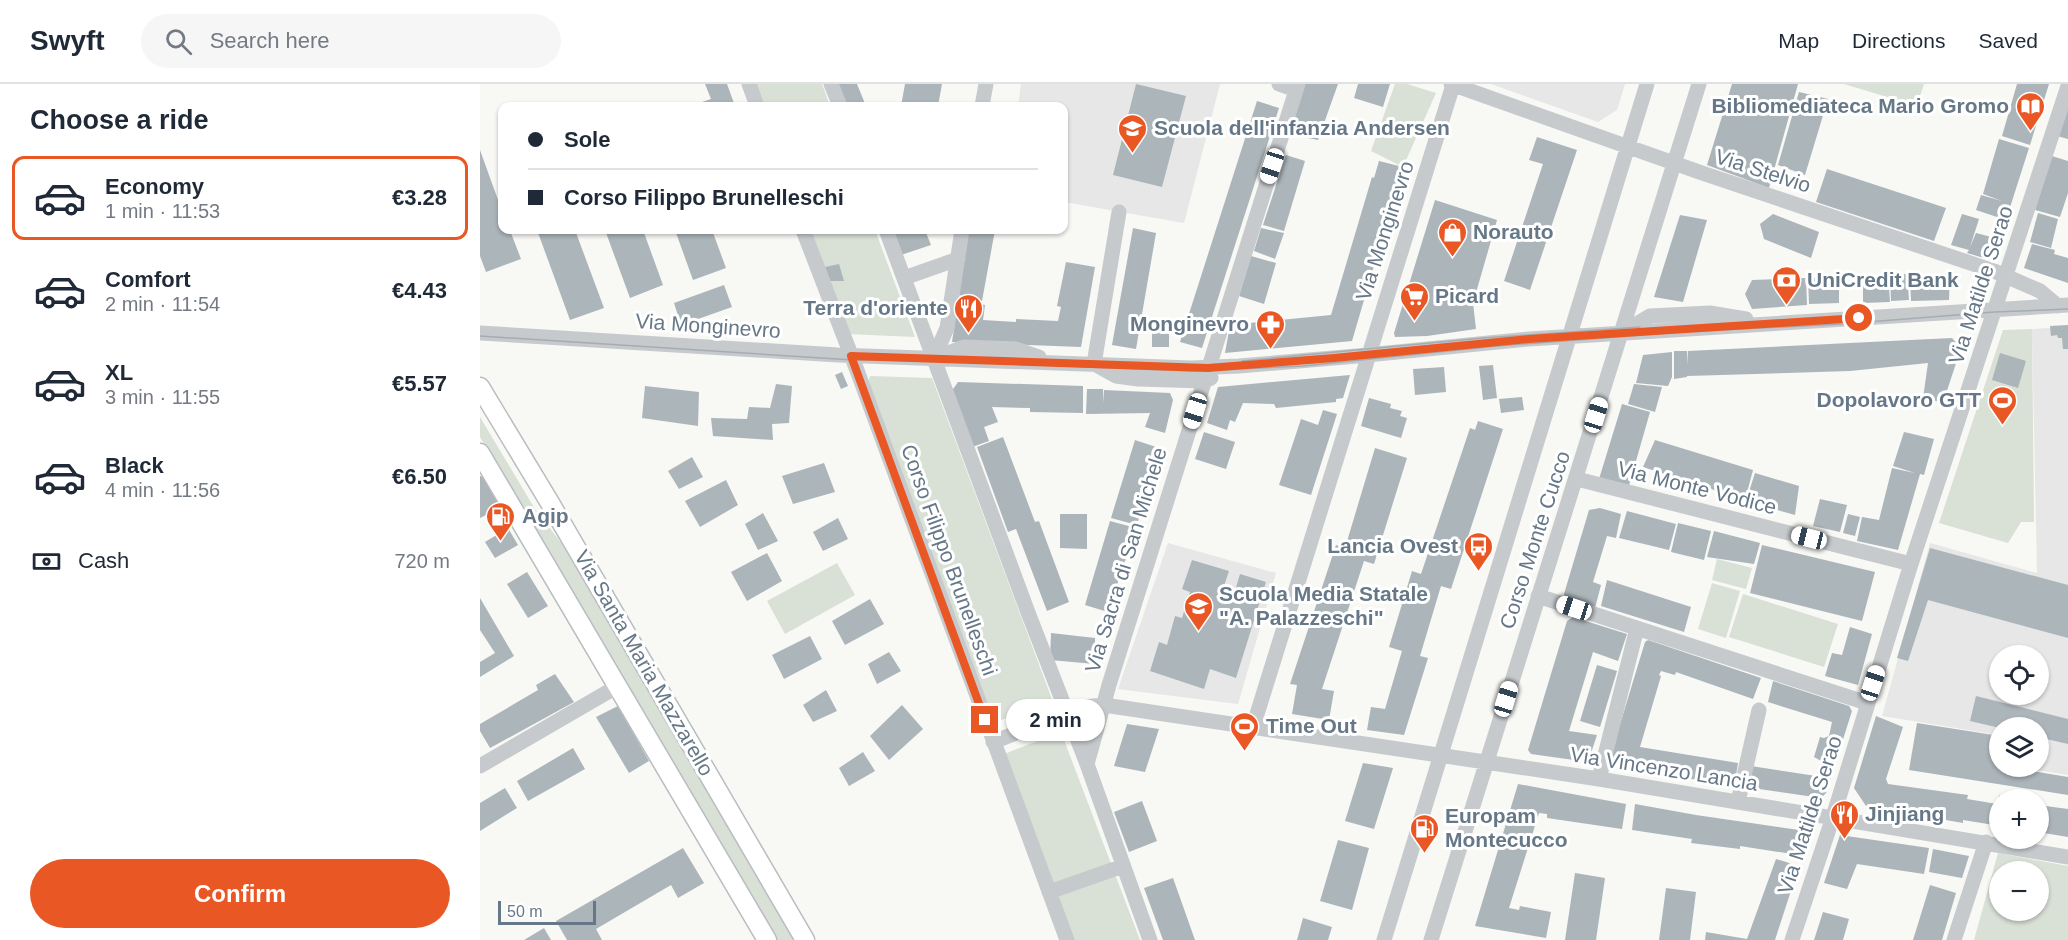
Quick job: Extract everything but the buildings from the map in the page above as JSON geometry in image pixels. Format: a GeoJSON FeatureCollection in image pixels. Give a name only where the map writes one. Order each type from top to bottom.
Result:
{"type":"FeatureCollection","features":[{"type":"Feature","properties":{"kind":"main road","name":"Via Santa Maria Mazzarello"},"geometry":{"type":"LineString","coordinates":[[480,387],[806,940]]}},
{"type":"Feature","properties":{"kind":"main road","name":"Via Santa Maria Mazzarello"},"geometry":{"type":"LineString","coordinates":[[480,453],[767,940]]}},
{"type":"Feature","properties":{"kind":"street"},"geometry":{"type":"LineString","coordinates":[[748,84],[755,102]]}},
{"type":"Feature","properties":{"kind":"street"},"geometry":{"type":"LineString","coordinates":[[831,84],[838,102]]}},
{"type":"Feature","properties":{"kind":"street"},"geometry":{"type":"LineString","coordinates":[[983,102],[986,84]]}},
{"type":"Feature","properties":{"kind":"street"},"geometry":{"type":"LineString","coordinates":[[1279,84],[1297,87]]}},
{"type":"Feature","properties":{"kind":"street","name":"Via Stelvio"},"geometry":{"type":"LineString","coordinates":[[1452,84],[1675,164],[2006,275],[2065,303]]}},
{"type":"Feature","properties":{"kind":"street","name":"Via Monginevro"},"geometry":{"type":"LineString","coordinates":[[1368,355],[1452,84]]}},
{"type":"Feature","properties":{"kind":"street","name":"Corso Monte Cucco"},"geometry":{"type":"LineString","coordinates":[[1384,940],[1647,84]]}},
{"type":"Feature","properties":{"kind":"street","name":"Corso Monte Cucco"},"geometry":{"type":"LineString","coordinates":[[1431,940],[1699,84]]}},
{"type":"Feature","properties":{"kind":"street","name":"Via Matilde Serao"},"geometry":{"type":"LineString","coordinates":[[1792,940],[1833,817],[1911,564],[2068,86]]}},
{"type":"Feature","properties":{"kind":"street","name":"Via Sacra di San Michele"},"geometry":{"type":"LineString","coordinates":[[1087,764],[1206,374],[1297,87]]}},
{"type":"Feature","properties":{"kind":"street"},"geometry":{"type":"LineString","coordinates":[[1094,364],[1119,212]]}},
{"type":"Feature","properties":{"kind":"street","name":"Corso Filippo Brunelleschi"},"geometry":{"type":"LineString","coordinates":[[805,234],[1067,940]]}},
{"type":"Feature","properties":{"kind":"street"},"geometry":{"type":"LineString","coordinates":[[888,234],[1087,764],[1150,940]]}},
{"type":"Feature","properties":{"kind":"street"},"geometry":{"type":"LineString","coordinates":[[934,358],[947,328],[961,234]]}},
{"type":"Feature","properties":{"kind":"street"},"geometry":{"type":"LineString","coordinates":[[904,278],[958,259]]}},
{"type":"Feature","properties":{"kind":"street","name":"Via Monginevro"},"geometry":{"type":"LineString","coordinates":[[480,333],[851,356],[1094,364],[1206,374],[1239,366],[1570,336],[2065,303]]}},
{"type":"Feature","properties":{"kind":"street","name":"Via Monginevro"},"geometry":{"type":"LineString","coordinates":[[1622,333],[1650,316],[1658,315],[1710,313],[1766,323]]}},
{"type":"Feature","properties":{"kind":"street","name":"Via Monginevro"},"geometry":{"type":"LineString","coordinates":[[1734,326],[1773,331],[1830,329],[1859,318]]}},
{"type":"Feature","properties":{"kind":"street"},"geometry":{"type":"LineString","coordinates":[[1252,727],[1368,355]]}},
{"type":"Feature","properties":{"kind":"street","name":"Via Monte Vodice"},"geometry":{"type":"LineString","coordinates":[[1577,479],[1911,564]]}},
{"type":"Feature","properties":{"kind":"street"},"geometry":{"type":"LineString","coordinates":[[1538,596],[1867,703]]}},
{"type":"Feature","properties":{"kind":"street"},"geometry":{"type":"LineString","coordinates":[[1599,779],[1637,628]]}},
{"type":"Feature","properties":{"kind":"street","name":"Via Santa Maria Mazzarello"},"geometry":{"type":"LineString","coordinates":[[480,766],[618,686]]}},
{"type":"Feature","properties":{"kind":"street","name":"Via Vincenzo Lancia"},"geometry":{"type":"LineString","coordinates":[[993,742],[1083,707],[1104,705],[1599,779],[2068,857]]}},
{"type":"Feature","properties":{"kind":"street"},"geometry":{"type":"LineString","coordinates":[[1738,802],[1758,710]]}},
{"type":"Feature","properties":{"kind":"street"},"geometry":{"type":"LineString","coordinates":[[1954,940],[1986,842]]}},
{"type":"Feature","properties":{"kind":"street"},"geometry":{"type":"LineString","coordinates":[[1049,892],[1123,866]]}},
{"type":"Feature","properties":{"kind":"shaded area"},"geometry":{"type":"Polygon","coordinates":[[[756,84],[822,84],[829,102],[763,102],[756,84]]]}},
{"type":"Feature","properties":{"kind":"shaded area","name":"Scuola dell'infanzia Andersen"},"geometry":{"type":"Polygon","coordinates":[[[1021,84],[1220,84],[1184,223],[1068,203],[1068,102],[1019,102],[1021,84]]]}},
{"type":"Feature","properties":{"kind":"shaded area"},"geometry":{"type":"Polygon","coordinates":[[[1395,84],[1407,84],[1436,93],[1403,167],[1371,151],[1395,84]]]}},
{"type":"Feature","properties":{"kind":"shaded area"},"geometry":{"type":"Polygon","coordinates":[[[1491,84],[1625,84],[1617,110],[1598,122],[1491,84]]]}},
{"type":"Feature","properties":{"kind":"shaded area"},"geometry":{"type":"Polygon","coordinates":[[[1844,84],[1924,84],[1917,106],[1844,84]]]}},
{"type":"Feature","properties":{"kind":"shaded area"},"geometry":{"type":"Polygon","coordinates":[[[810,234],[876,234],[915,337],[848,334],[810,234]]]}},
{"type":"Feature","properties":{"kind":"shaded area"},"geometry":{"type":"Polygon","coordinates":[[[2068,327],[2068,775],[2049,772],[2049,717],[1989,717],[1989,733],[1882,716],[1930,543],[2037,573],[2032,329],[2068,327]]]}},
{"type":"Feature","properties":{"kind":"shaded area","name":"Dopolavoro GTT"},"geometry":{"type":"Polygon","coordinates":[[[2032,329],[2034,522],[2021,522],[2008,543],[1939,523],[2003,330],[2032,329]]]}},
{"type":"Feature","properties":{"kind":"shaded area"},"geometry":{"type":"Polygon","coordinates":[[[870,376],[932,378],[1053,702],[993,723],[868,383],[870,376]]]}},
{"type":"Feature","properties":{"kind":"shaded area"},"geometry":{"type":"Polygon","coordinates":[[[480,417],[535,509],[562,544],[794,940],[776,940],[480,437],[480,417]]]}},
{"type":"Feature","properties":{"kind":"shaded area","name":"Scuola Media Statale \"A. Palazzeschi\""},"geometry":{"type":"Polygon","coordinates":[[[1168,543],[1276,573],[1238,704],[1118,689],[1168,543]]]}},
{"type":"Feature","properties":{"kind":"shaded area"},"geometry":{"type":"Polygon","coordinates":[[[1717,559],[1752,568],[1746,589],[1712,580],[1717,559]]]}},
{"type":"Feature","properties":{"kind":"shaded area"},"geometry":{"type":"Polygon","coordinates":[[[837,563],[855,595],[785,634],[767,601],[837,563]]]}},
{"type":"Feature","properties":{"kind":"shaded area"},"geometry":{"type":"Polygon","coordinates":[[[1712,583],[1740,591],[1726,638],[1698,629],[1712,583]]]}},
{"type":"Feature","properties":{"kind":"shaded area"},"geometry":{"type":"Polygon","coordinates":[[[1743,594],[1838,624],[1824,667],[1729,637],[1743,594]]]}},
{"type":"Feature","properties":{"kind":"shaded area"},"geometry":{"type":"Polygon","coordinates":[[[1061,732],[1140,940],[1074,940],[1004,754],[1061,732]]]}},
{"type":"Feature","properties":{"kind":"shaded area"},"geometry":{"type":"Polygon","coordinates":[[[1998,853],[2041,861],[1996,861],[1998,853]]]}},
{"type":"Feature","properties":{"kind":"shaded area"},"geometry":{"type":"Polygon","coordinates":[[[2049,862],[2068,866],[2068,940],[1974,940],[1989,886],[1989,921],[2049,921],[2049,862]]]}},
{"type":"Feature","properties":{"kind":"tram line"},"geometry":{"type":"LineString","coordinates":[[480,336],[853,360],[1191,371],[1303,366],[1497,346],[1683,332],[2068,309]]}},
{"type":"Feature","properties":{"kind":"tram line"},"geometry":{"type":"LineString","coordinates":[[1242,361],[1483,338],[1640,327]]}},
{"type":"Feature","properties":{"kind":"place","name":"Bibliomediateca Mario Gromo"},"geometry":{"type":"Point","coordinates":[2030,132]}},
{"type":"Feature","properties":{"kind":"place","name":"Scuola dell'infanzia Andersen"},"geometry":{"type":"Point","coordinates":[1133,154]}},
{"type":"Feature","properties":{"kind":"place","name":"Norauto"},"geometry":{"type":"Point","coordinates":[1452,258]}},
{"type":"Feature","properties":{"kind":"place","name":"UniCredit Bank"},"geometry":{"type":"Point","coordinates":[1786,306]}},
{"type":"Feature","properties":{"kind":"place","name":"Picard"},"geometry":{"type":"Point","coordinates":[1414,322]}},
{"type":"Feature","properties":{"kind":"place","name":"Terra d'oriente"},"geometry":{"type":"Point","coordinates":[969,334]}},
{"type":"Feature","properties":{"kind":"place","name":"Monginevro"},"geometry":{"type":"Point","coordinates":[1270,350]}},
{"type":"Feature","properties":{"kind":"place","name":"Dopolavoro GTT"},"geometry":{"type":"Point","coordinates":[2002,426]}},
{"type":"Feature","properties":{"kind":"place","name":"Agip"},"geometry":{"type":"Point","coordinates":[501,542]}},
{"type":"Feature","properties":{"kind":"place","name":"Lancia Ovest"},"geometry":{"type":"Point","coordinates":[1479,572]}},
{"type":"Feature","properties":{"kind":"place","name":"Scuola Media Statale \"A. Palazzeschi\""},"geometry":{"type":"Point","coordinates":[1198,632]}},
{"type":"Feature","properties":{"kind":"place","name":"Time Out"},"geometry":{"type":"Point","coordinates":[1245,752]}},
{"type":"Feature","properties":{"kind":"place","name":"Jinjiang"},"geometry":{"type":"Point","coordinates":[1844,840]}},
{"type":"Feature","properties":{"kind":"place","name":"Europam Montecucco"},"geometry":{"type":"Point","coordinates":[1424,854]}},
{"type":"Feature","properties":{"kind":"route"},"geometry":{"type":"LineString","coordinates":[[985,720],[851,356],[1208,368],[1529,339],[1859,318]]}}]}
